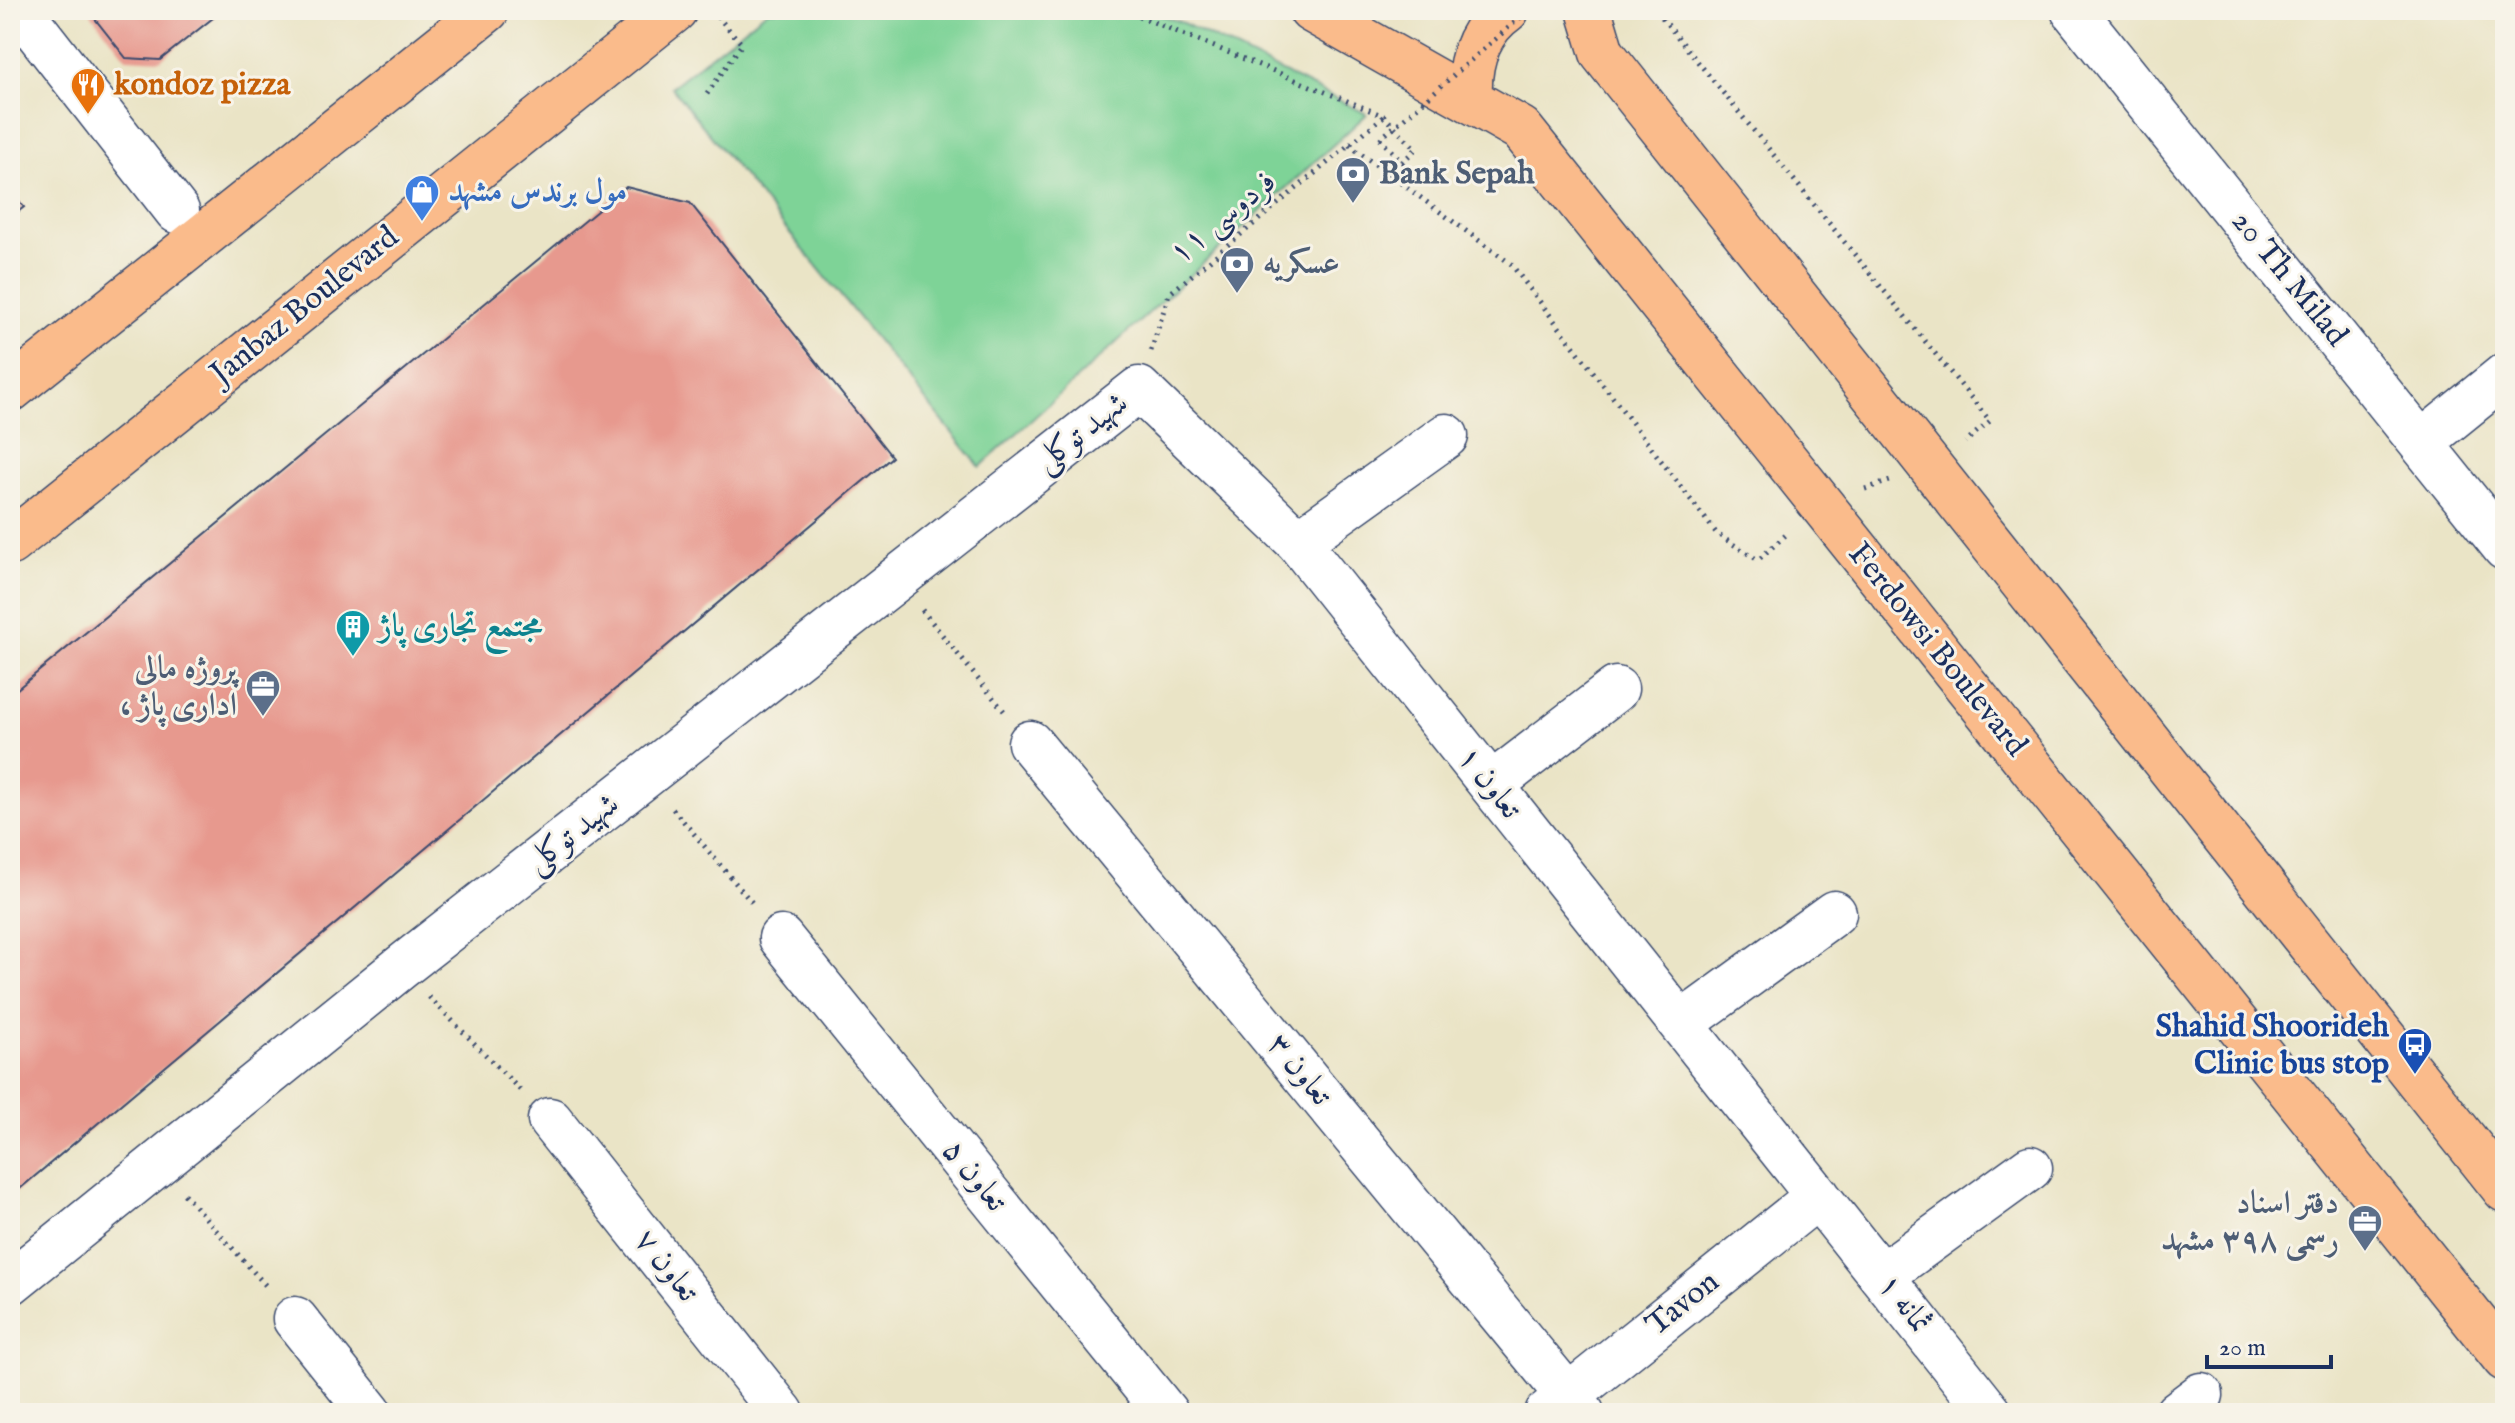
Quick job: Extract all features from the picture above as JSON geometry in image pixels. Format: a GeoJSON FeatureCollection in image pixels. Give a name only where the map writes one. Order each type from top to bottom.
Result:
{"type":"FeatureCollection","features":[{"type":"Feature","properties":{"kind":"main road"},"geometry":{"type":"LineString","coordinates":[[10,390],[487,10]]}},
{"type":"Feature","properties":{"kind":"main road","name":"Janbaz Boulevard"},"geometry":{"type":"LineString","coordinates":[[10,543],[675,10]]}},
{"type":"Feature","properties":{"kind":"main road","name":"Ferdowsi Boulevard"},"geometry":{"type":"LineString","coordinates":[[1311,10],[1521,129],[2505,1359]]}},
{"type":"Feature","properties":{"kind":"main road"},"geometry":{"type":"LineString","coordinates":[[1470,98],[1469,75],[1474,52],[1484,32],[1507,10]]}},
{"type":"Feature","properties":{"kind":"main road"},"geometry":{"type":"LineString","coordinates":[[1589,10],[1602,53],[2505,1190]]}},
{"type":"Feature","properties":{"kind":"street"},"geometry":{"type":"LineString","coordinates":[[20,10],[177,211]]}},
{"type":"Feature","properties":{"kind":"street","name":"20 Th Milad"},"geometry":{"type":"LineString","coordinates":[[2073,10],[2505,548]]}},
{"type":"Feature","properties":{"kind":"street"},"geometry":{"type":"LineString","coordinates":[[2421,443],[2505,375]]}},
{"type":"Feature","properties":{"kind":"street","name":"تعاون ۱"},"geometry":{"type":"LineString","coordinates":[[1139,389],[1298,542],[1818,1196]]}},
{"type":"Feature","properties":{"kind":"street","name":"شهید توکلی"},"geometry":{"type":"LineString","coordinates":[[10,1283],[400,968],[1139,389]]}},
{"type":"Feature","properties":{"kind":"street"},"geometry":{"type":"LineString","coordinates":[[1298,542],[1446,436]]}},
{"type":"Feature","properties":{"kind":"street"},"geometry":{"type":"LineString","coordinates":[[1491,785],[1616,689]]}},
{"type":"Feature","properties":{"kind":"street","name":"تعاون ۳"},"geometry":{"type":"LineString","coordinates":[[1030,743],[1566,1407]]}},
{"type":"Feature","properties":{"kind":"street"},"geometry":{"type":"LineString","coordinates":[[1681,1024],[1834,913]]}},
{"type":"Feature","properties":{"kind":"street","name":"تعاون ۵"},"geometry":{"type":"LineString","coordinates":[[781,938],[1166,1413]]}},
{"type":"Feature","properties":{"kind":"street","name":"تعاون ۷"},"geometry":{"type":"LineString","coordinates":[[550,1120],[782,1413]]}},
{"type":"Feature","properties":{"kind":"street"},"geometry":{"type":"LineString","coordinates":[[1881,1276],[2030,1168]]}},
{"type":"Feature","properties":{"kind":"street","name":"Tavon"},"geometry":{"type":"LineString","coordinates":[[1566,1407],[1818,1196]]}},
{"type":"Feature","properties":{"kind":"street","name":"ثمانه ۱"},"geometry":{"type":"LineString","coordinates":[[1818,1196],[1990,1413]]}},
{"type":"Feature","properties":{"kind":"street"},"geometry":{"type":"LineString","coordinates":[[295,1319],[370,1413]]}},
{"type":"Feature","properties":{"kind":"path"},"geometry":{"type":"LineString","coordinates":[[707,94],[742,44],[713,10]]}},
{"type":"Feature","properties":{"kind":"path"},"geometry":{"type":"LineString","coordinates":[[1124,10],[1384,116],[1416,149],[1402,162],[1380,139],[1529,10]]}},
{"type":"Feature","properties":{"kind":"path"},"geometry":{"type":"LineString","coordinates":[[1349,145],[1511,264],[1717,534],[1758,560],[1819,503],[1933,468],[1990,421],[1663,19],[1661,10]]}},
{"type":"Feature","properties":{"kind":"path","name":"فردوسی ۱۱"},"geometry":{"type":"LineString","coordinates":[[1139,389],[1169,294],[1384,116]]}},
{"type":"Feature","properties":{"kind":"path"},"geometry":{"type":"LineString","coordinates":[[896,579],[1030,743]]}},
{"type":"Feature","properties":{"kind":"path"},"geometry":{"type":"LineString","coordinates":[[647,777],[781,938]]}},
{"type":"Feature","properties":{"kind":"path"},"geometry":{"type":"LineString","coordinates":[[400,968],[550,1120]]}},
{"type":"Feature","properties":{"kind":"path"},"geometry":{"type":"LineString","coordinates":[[157,1163],[295,1319]]}},
{"type":"Feature","properties":{"kind":"green space"},"geometry":{"type":"Polygon","coordinates":[[[768,10],[1146,10],[1183,23],[1367,114],[980,467],[671,87],[768,10]]]}},
{"type":"Feature","properties":{"kind":"building"},"geometry":{"type":"Polygon","coordinates":[[[88,10],[223,10],[160,60],[126,58],[88,10]]]}},
{"type":"Feature","properties":{"kind":"building","name":"مجتمع تجاری پاژ"},"geometry":{"type":"Polygon","coordinates":[[[626,187],[690,203],[892,457],[10,1197],[10,695],[626,187]]]}},
{"type":"Feature","properties":{"kind":"building"},"geometry":{"type":"Polygon","coordinates":[[[10,191],[24,207],[10,218],[10,191]]]}},
{"type":"Feature","properties":{"kind":"place","name":"kondoz pizza"},"geometry":{"type":"Point","coordinates":[88,116]}},
{"type":"Feature","properties":{"kind":"place","name":"Bank Sepah"},"geometry":{"type":"Point","coordinates":[1353,205]}},
{"type":"Feature","properties":{"kind":"place","name":"مول برندس مشهد"},"geometry":{"type":"Point","coordinates":[422,223]}},
{"type":"Feature","properties":{"kind":"place","name":"عسکریه"},"geometry":{"type":"Point","coordinates":[1237,295]}},
{"type":"Feature","properties":{"kind":"place","name":"مجتمع تجاری پاژ"},"geometry":{"type":"Point","coordinates":[353,658]}},
{"type":"Feature","properties":{"kind":"place","name":"پروژه مالی ، اداری پاژ"},"geometry":{"type":"Point","coordinates":[263,718]}},
{"type":"Feature","properties":{"kind":"place","name":"Shahid Shoorideh Clinic bus stop"},"geometry":{"type":"Point","coordinates":[2415,1076]}},
{"type":"Feature","properties":{"kind":"place","name":"دفتر اسناد رسمی ۳۹۸ مشهد"},"geometry":{"type":"Point","coordinates":[2365,1253]}}]}
